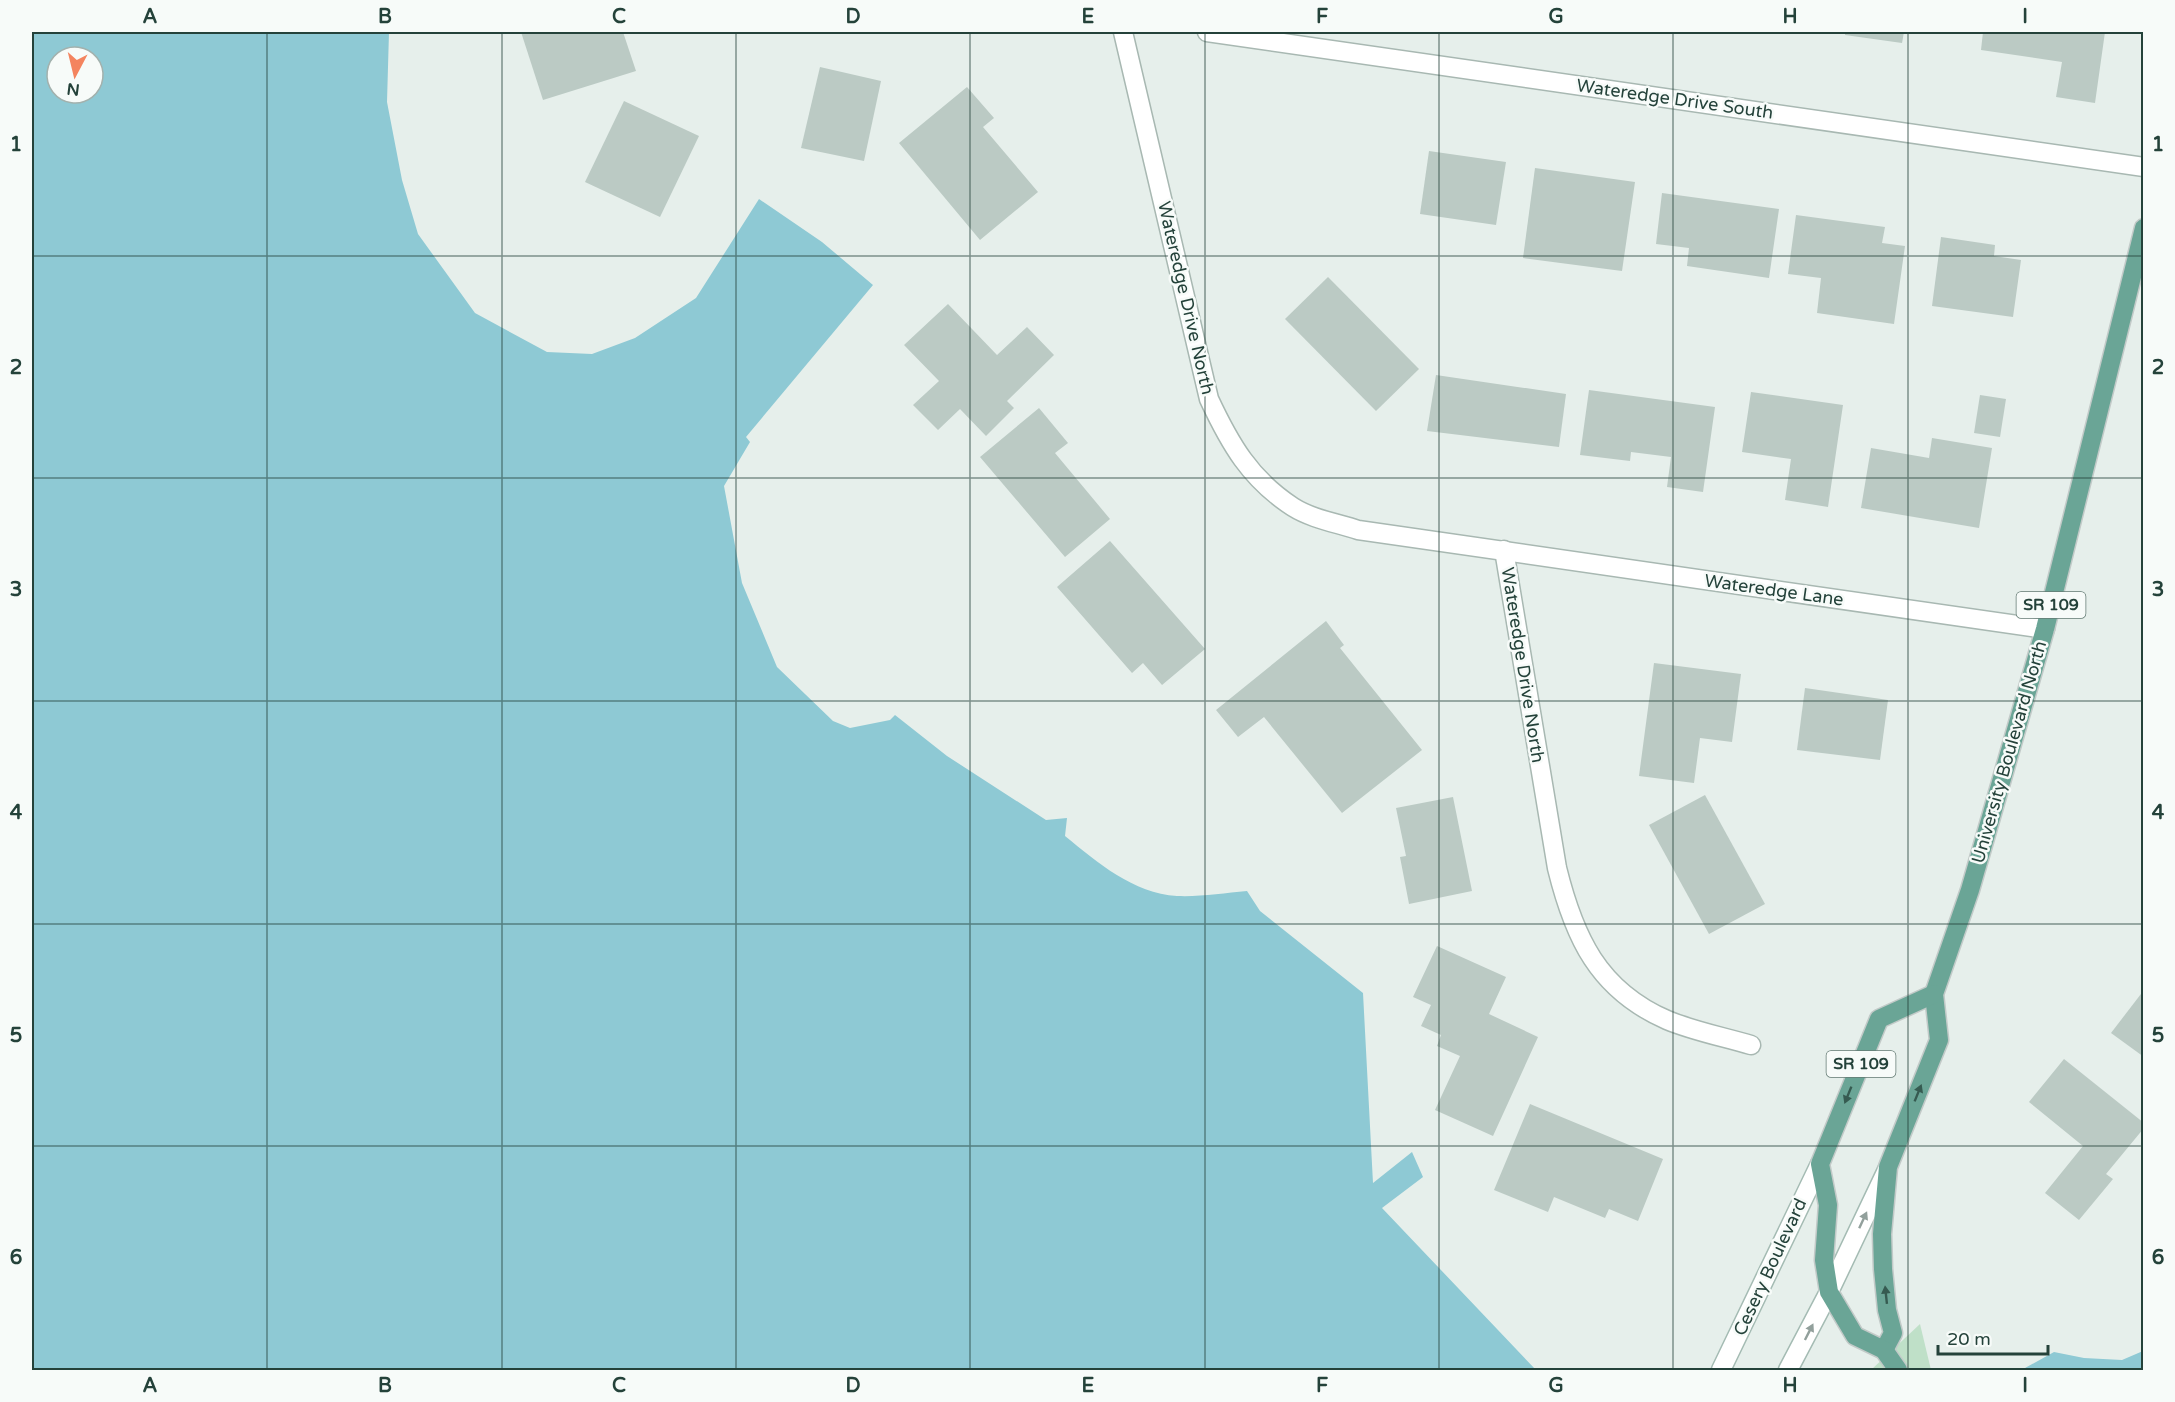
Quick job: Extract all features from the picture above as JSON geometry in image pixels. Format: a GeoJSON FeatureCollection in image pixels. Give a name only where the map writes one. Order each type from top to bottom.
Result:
{"type":"FeatureCollection","features":[{"type":"Feature","properties":{"kind":"main road","name":"University Boulevard North"},"geometry":{"type":"LineString","coordinates":[[1884,1350],[1893,1333],[1887,1310],[1883,1269],[1882,1234],[1888,1167],[1939,1040],[1934,994],[1970,890],[2045,629],[2144,228]]}},
{"type":"Feature","properties":{"kind":"main road","name":"SR 109"},"geometry":{"type":"LineString","coordinates":[[1820,1164],[1879,1019],[1934,994]]}},
{"type":"Feature","properties":{"kind":"main road"},"geometry":{"type":"LineString","coordinates":[[1820,1164],[1828,1205],[1824,1260],[1829,1292],[1855,1336],[1884,1350],[1898,1371]]}},
{"type":"Feature","properties":{"kind":"street","name":"Wateredge Drive North"},"geometry":{"type":"LineString","coordinates":[[1123,32],[1209,399],[1227,437],[1248,470],[1294,507],[1321,519],[1358,530],[1504,550],[1557,868],[1568,914],[1596,966],[1628,999],[1668,1021],[1751,1045]]}},
{"type":"Feature","properties":{"kind":"street","name":"Wateredge Drive South"},"geometry":{"type":"LineString","coordinates":[[1207,32],[2144,168]]}},
{"type":"Feature","properties":{"kind":"street","name":"Wateredge Lane"},"geometry":{"type":"LineString","coordinates":[[1504,550],[2045,629]]}},
{"type":"Feature","properties":{"kind":"street","name":"Cesery Boulevard"},"geometry":{"type":"LineString","coordinates":[[1721,1371],[1820,1164]]}},
{"type":"Feature","properties":{"kind":"street","name":"SR 109"},"geometry":{"type":"LineString","coordinates":[[1788,1371],[1829,1292],[1888,1167]]}},
{"type":"Feature","properties":{"kind":"green space"},"geometry":{"type":"Polygon","coordinates":[[[1920,1324],[1931,1370],[1871,1370],[1920,1324]]]}},
{"type":"Feature","properties":{"kind":"water"},"geometry":{"type":"Polygon","coordinates":[[[32,32],[389,32],[387,102],[402,180],[418,234],[475,313],[547,352],[592,354],[635,338],[696,298],[759,199],[822,242],[873,285],[746,437],[750,442],[724,486],[742,583],[777,667],[833,721],[850,728],[890,720],[895,715],[947,756],[1046,820],[1067,818],[1065,836],[1103,866],[1131,883],[1161,894],[1177,896],[1247,891],[1260,911],[1363,993],[1373,1183],[1412,1152],[1423,1177],[1382,1208],[1536,1370],[32,1370],[32,32]]]}},
{"type":"Feature","properties":{"kind":"water"},"geometry":{"type":"Polygon","coordinates":[[[2143,1351],[2143,1370],[2012,1370],[2025,1368],[2054,1352],[2084,1358],[2122,1360],[2143,1351]]]}},
{"type":"Feature","properties":{"kind":"building"},"geometry":{"type":"Polygon","coordinates":[[[521,32],[623,32],[636,71],[543,100],[521,32]]]}},
{"type":"Feature","properties":{"kind":"building"},"geometry":{"type":"Polygon","coordinates":[[[1845,32],[1904,32],[1902,43],[1845,35],[1845,32]]]}},
{"type":"Feature","properties":{"kind":"building"},"geometry":{"type":"Polygon","coordinates":[[[1983,32],[2105,32],[2095,103],[2056,97],[2062,62],[1981,50],[1983,32]]]}},
{"type":"Feature","properties":{"kind":"building"},"geometry":{"type":"Polygon","coordinates":[[[820,67],[881,81],[864,161],[801,148],[820,67]]]}},
{"type":"Feature","properties":{"kind":"building"},"geometry":{"type":"Polygon","coordinates":[[[967,87],[994,118],[983,127],[1038,192],[980,240],[899,143],[967,87]]]}},
{"type":"Feature","properties":{"kind":"building"},"geometry":{"type":"Polygon","coordinates":[[[624,101],[699,136],[660,217],[585,182],[624,101]]]}},
{"type":"Feature","properties":{"kind":"building"},"geometry":{"type":"Polygon","coordinates":[[[1429,151],[1506,162],[1496,225],[1420,214],[1429,151]]]}},
{"type":"Feature","properties":{"kind":"building"},"geometry":{"type":"Polygon","coordinates":[[[1535,168],[1635,182],[1622,271],[1523,258],[1535,168]]]}},
{"type":"Feature","properties":{"kind":"building"},"geometry":{"type":"Polygon","coordinates":[[[1662,193],[1779,209],[1769,278],[1687,266],[1689,248],[1656,244],[1662,193]]]}},
{"type":"Feature","properties":{"kind":"building"},"geometry":{"type":"Polygon","coordinates":[[[1796,215],[1885,227],[1882,243],[1905,246],[1894,324],[1817,313],[1821,278],[1788,274],[1796,215]]]}},
{"type":"Feature","properties":{"kind":"building"},"geometry":{"type":"Polygon","coordinates":[[[1941,237],[1995,245],[1994,256],[2021,260],[2013,317],[1932,306],[1941,237]]]}},
{"type":"Feature","properties":{"kind":"building"},"geometry":{"type":"Polygon","coordinates":[[[1328,277],[1419,369],[1376,411],[1285,319],[1328,277]]]}},
{"type":"Feature","properties":{"kind":"building"},"geometry":{"type":"Polygon","coordinates":[[[948,304],[997,355],[1027,327],[1054,355],[1007,401],[1014,408],[986,436],[960,409],[938,430],[913,405],[939,381],[904,345],[948,304]]]}},
{"type":"Feature","properties":{"kind":"building"},"geometry":{"type":"Polygon","coordinates":[[[1436,375],[1566,394],[1559,447],[1427,431],[1436,375]]]}},
{"type":"Feature","properties":{"kind":"building"},"geometry":{"type":"Polygon","coordinates":[[[1589,390],[1715,407],[1703,492],[1667,487],[1671,457],[1631,452],[1630,461],[1580,455],[1589,390]]]}},
{"type":"Feature","properties":{"kind":"building"},"geometry":{"type":"Polygon","coordinates":[[[1751,392],[1843,405],[1828,507],[1785,500],[1791,459],[1742,452],[1751,392]]]}},
{"type":"Feature","properties":{"kind":"building"},"geometry":{"type":"Polygon","coordinates":[[[1980,395],[2006,399],[2000,437],[1974,433],[1980,395]]]}},
{"type":"Feature","properties":{"kind":"building"},"geometry":{"type":"Polygon","coordinates":[[[1039,408],[1068,443],[1055,453],[1110,519],[1065,557],[980,457],[1039,408]]]}},
{"type":"Feature","properties":{"kind":"building"},"geometry":{"type":"Polygon","coordinates":[[[1932,438],[1992,448],[1979,528],[1861,508],[1871,448],[1929,458],[1932,438]]]}},
{"type":"Feature","properties":{"kind":"building"},"geometry":{"type":"Polygon","coordinates":[[[1110,541],[1205,649],[1162,685],[1143,663],[1132,673],[1057,587],[1110,541]]]}},
{"type":"Feature","properties":{"kind":"building"},"geometry":{"type":"Polygon","coordinates":[[[1326,621],[1344,645],[1340,648],[1422,750],[1342,813],[1264,717],[1238,737],[1216,710],[1326,621]]]}},
{"type":"Feature","properties":{"kind":"building"},"geometry":{"type":"Polygon","coordinates":[[[1654,663],[1741,674],[1732,742],[1700,738],[1694,783],[1639,776],[1654,663]]]}},
{"type":"Feature","properties":{"kind":"building"},"geometry":{"type":"Polygon","coordinates":[[[1805,688],[1888,700],[1880,760],[1797,750],[1805,688]]]}},
{"type":"Feature","properties":{"kind":"building"},"geometry":{"type":"Polygon","coordinates":[[[1705,795],[1765,904],[1709,934],[1649,825],[1705,795]]]}},
{"type":"Feature","properties":{"kind":"building"},"geometry":{"type":"Polygon","coordinates":[[[1453,797],[1472,891],[1409,904],[1400,857],[1406,856],[1396,808],[1453,797]]]}},
{"type":"Feature","properties":{"kind":"building"},"geometry":{"type":"Polygon","coordinates":[[[1437,946],[1506,977],[1489,1014],[1538,1037],[1493,1136],[1435,1110],[1460,1056],[1437,1046],[1441,1035],[1421,1026],[1431,1005],[1413,997],[1437,946]]]}},
{"type":"Feature","properties":{"kind":"building"},"geometry":{"type":"Polygon","coordinates":[[[2144,990],[2144,1057],[2111,1033],[2144,990]]]}},
{"type":"Feature","properties":{"kind":"building"},"geometry":{"type":"Polygon","coordinates":[[[2064,1059],[2144,1123],[2144,1128],[2106,1174],[2113,1179],[2079,1220],[2045,1193],[2083,1146],[2029,1102],[2064,1059]]]}},
{"type":"Feature","properties":{"kind":"building"},"geometry":{"type":"Polygon","coordinates":[[[1530,1104],[1663,1159],[1638,1221],[1609,1209],[1605,1218],[1554,1197],[1548,1212],[1494,1190],[1530,1104]]]}}]}
